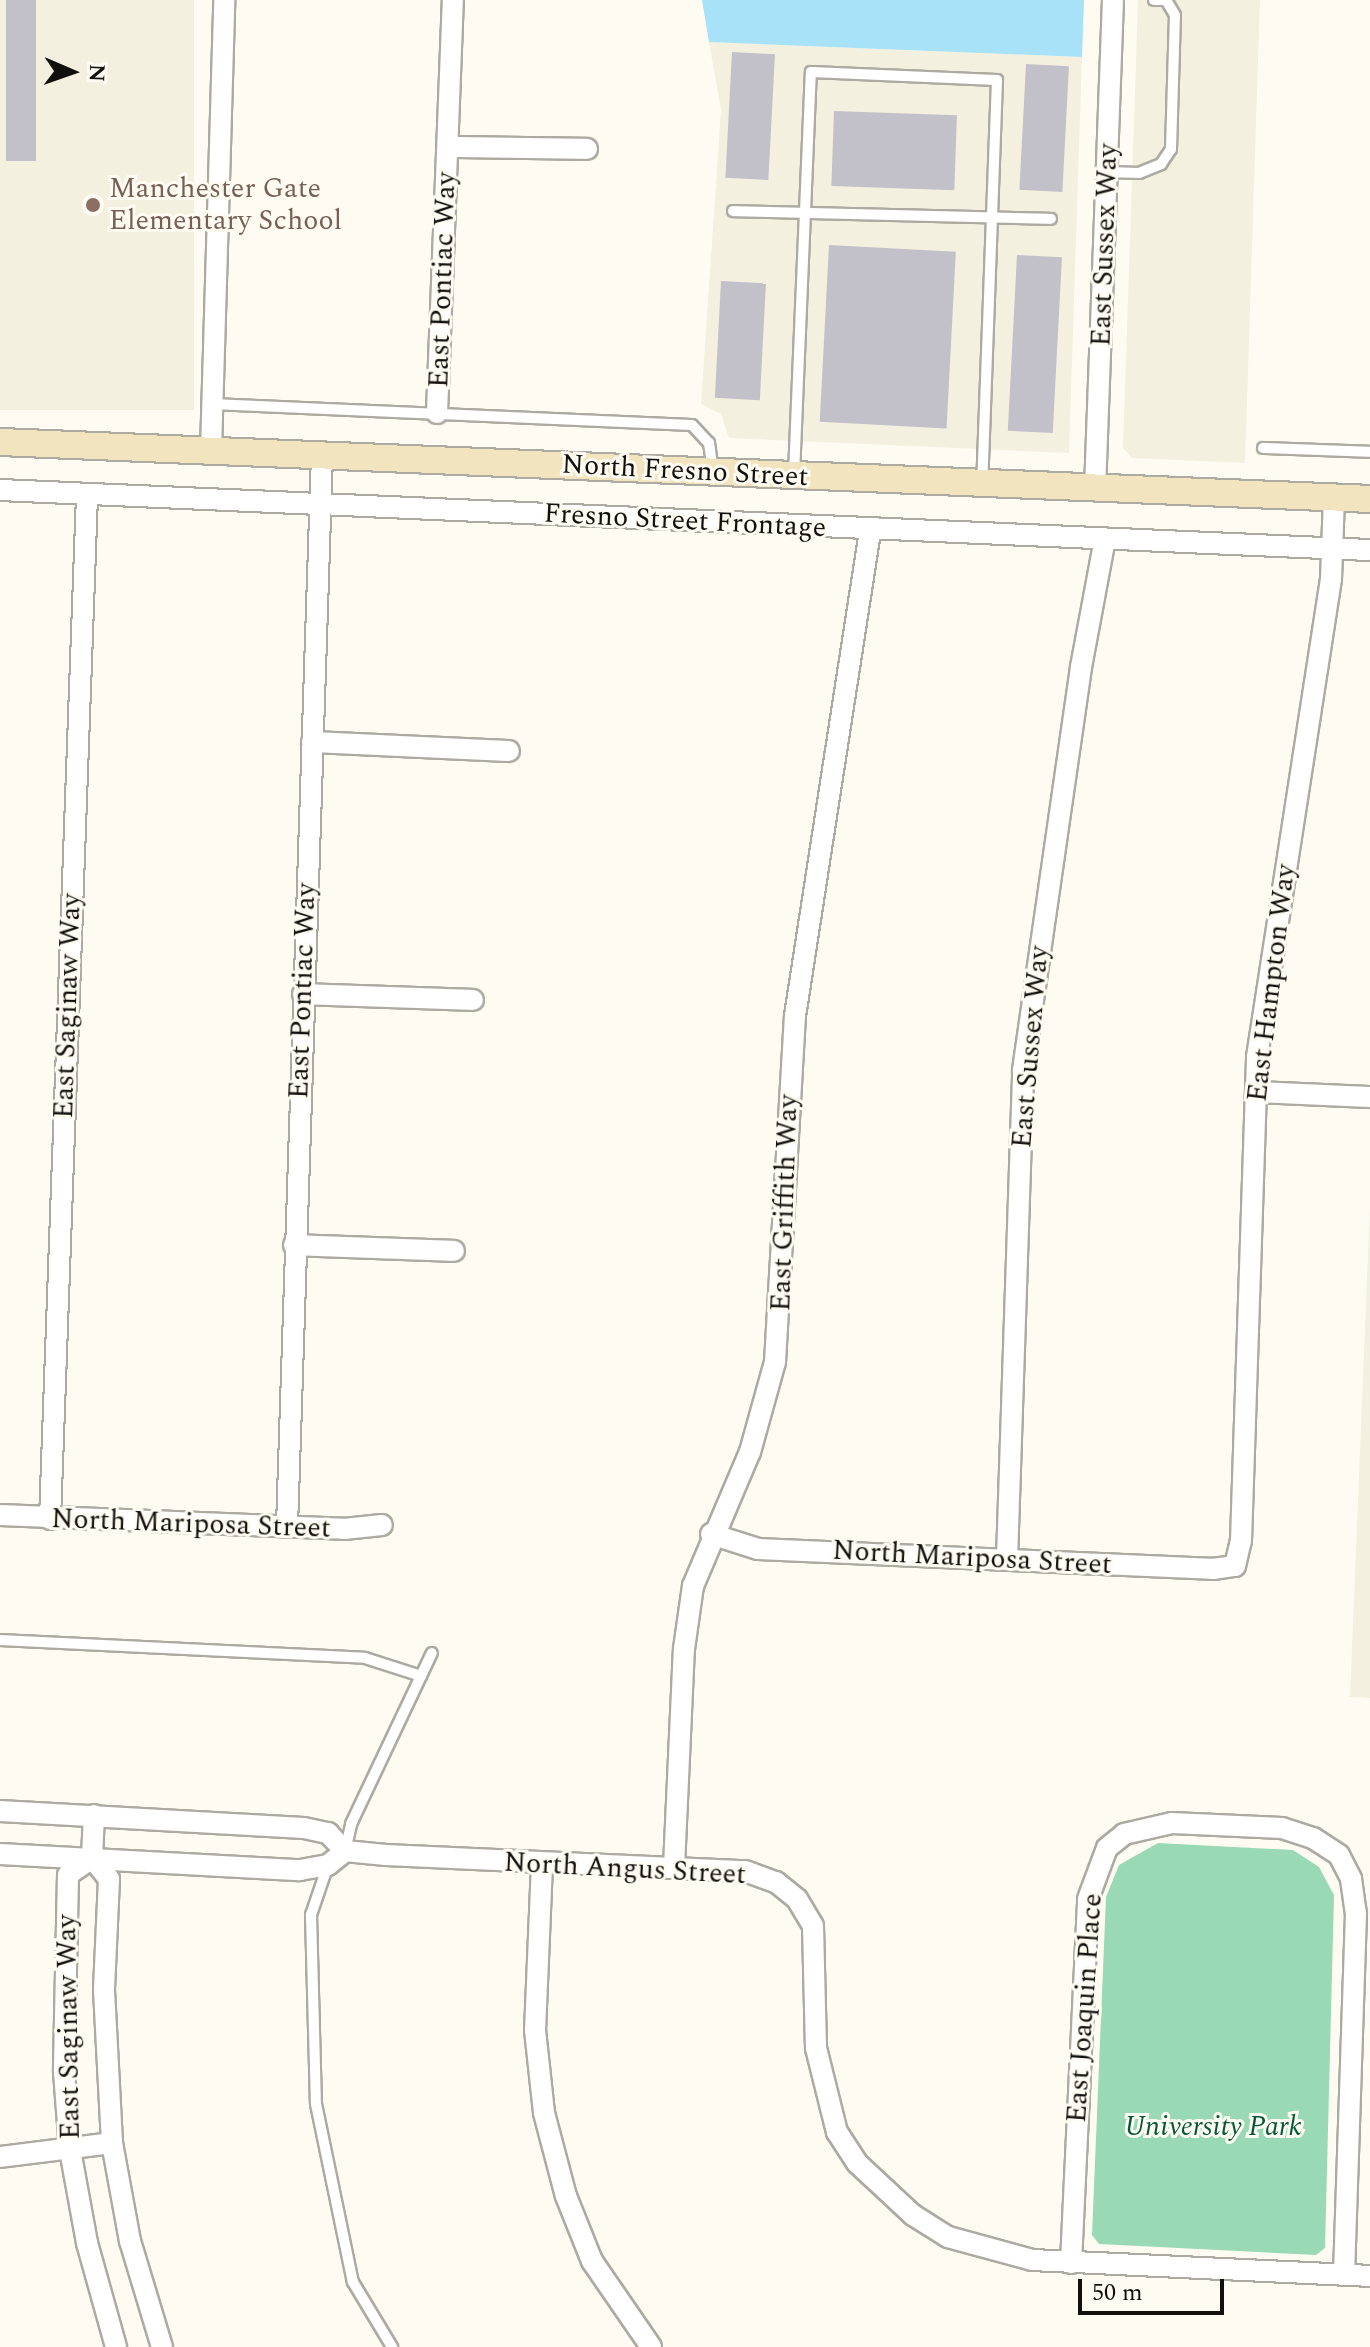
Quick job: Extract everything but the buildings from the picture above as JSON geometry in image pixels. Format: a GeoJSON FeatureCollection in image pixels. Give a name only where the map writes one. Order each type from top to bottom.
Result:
{"type":"FeatureCollection","features":[{"type":"Feature","properties":{"kind":"main road","name":"North Fresno Street"},"geometry":{"type":"LineString","coordinates":[[0,442],[1095,490],[1370,499]]}},
{"type":"Feature","properties":{"kind":"street"},"geometry":{"type":"LineString","coordinates":[[211,450],[224,0]]}},
{"type":"Feature","properties":{"kind":"street","name":"East Pontiac Way"},"geometry":{"type":"LineString","coordinates":[[437,413],[453,0]]}},
{"type":"Feature","properties":{"kind":"street","name":"East Sussex Way"},"geometry":{"type":"LineString","coordinates":[[1095,490],[1113,0]]}},
{"type":"Feature","properties":{"kind":"street","name":"East Pontiac Way"},"geometry":{"type":"LineString","coordinates":[[449,147],[587,149]]}},
{"type":"Feature","properties":{"kind":"street","name":"East Pontiac Way"},"geometry":{"type":"LineString","coordinates":[[287,1527],[322,455]]}},
{"type":"Feature","properties":{"kind":"street","name":"Fresno Street Frontage"},"geometry":{"type":"LineString","coordinates":[[0,490],[1370,550]]}},
{"type":"Feature","properties":{"kind":"street","name":"East Saginaw Way"},"geometry":{"type":"LineString","coordinates":[[50,1519],[87,494]]}},
{"type":"Feature","properties":{"kind":"street","name":"East Hampton Way"},"geometry":{"type":"LineString","coordinates":[[1235,1566],[1241,1541],[1256,1092],[1333,548],[1334,498]]}},
{"type":"Feature","properties":{"kind":"street","name":"East Griffith Way"},"geometry":{"type":"LineString","coordinates":[[674,1867],[684,1649],[693,1586],[711,1534],[750,1452],[775,1362],[795,1016],[870,529]]}},
{"type":"Feature","properties":{"kind":"street","name":"East Sussex Way"},"geometry":{"type":"LineString","coordinates":[[1007,1559],[1023,1070],[1081,667],[1105,539]]}},
{"type":"Feature","properties":{"kind":"street"},"geometry":{"type":"LineString","coordinates":[[312,742],[509,751]]}},
{"type":"Feature","properties":{"kind":"street"},"geometry":{"type":"LineString","coordinates":[[303,994],[473,1000]]}},
{"type":"Feature","properties":{"kind":"street"},"geometry":{"type":"LineString","coordinates":[[1256,1092],[1370,1097]]}},
{"type":"Feature","properties":{"kind":"street"},"geometry":{"type":"LineString","coordinates":[[294,1245],[454,1251]]}},
{"type":"Feature","properties":{"kind":"street","name":"North Mariposa Street"},"geometry":{"type":"LineString","coordinates":[[0,1515],[287,1527],[382,1525]]}},
{"type":"Feature","properties":{"kind":"street","name":"North Mariposa Street"},"geometry":{"type":"LineString","coordinates":[[711,1534],[758,1549],[1213,1569],[1235,1566]]}},
{"type":"Feature","properties":{"kind":"street","name":"North Angus Street"},"geometry":{"type":"LineString","coordinates":[[0,1811],[304,1828],[328,1833],[345,1851],[542,1864],[745,1871],[776,1882],[797,1899],[813,1926],[817,1949],[813,2006],[823,2086],[837,2132],[857,2163],[885,2190],[948,2237],[991,2253],[1071,2263],[1370,2276]]}},
{"type":"Feature","properties":{"kind":"street","name":"East Saginaw Way"},"geometry":{"type":"LineString","coordinates":[[94,1815],[92,1858],[109,1879],[104,1990],[112,2143],[130,2241],[162,2347]]}},
{"type":"Feature","properties":{"kind":"street","name":"East Joaquin Place"},"geometry":{"type":"LineString","coordinates":[[1071,2263],[1088,1899],[1107,1848],[1124,1834],[1172,1823],[1282,1828],[1313,1838],[1339,1855],[1351,1879],[1356,1913],[1344,2275]]}},
{"type":"Feature","properties":{"kind":"street"},"geometry":{"type":"LineString","coordinates":[[0,1854],[300,1870],[328,1865],[345,1851]]}},
{"type":"Feature","properties":{"kind":"street","name":"East Saginaw Way"},"geometry":{"type":"LineString","coordinates":[[92,1858],[68,1875],[62,1990],[70,2150],[87,2243],[116,2347]]}},
{"type":"Feature","properties":{"kind":"street"},"geometry":{"type":"LineString","coordinates":[[542,1864],[535,2030],[544,2113],[566,2196],[592,2261],[651,2347]]}},
{"type":"Feature","properties":{"kind":"street"},"geometry":{"type":"LineString","coordinates":[[0,2157],[112,2143]]}},
{"type":"Feature","properties":{"kind":"lane"},"geometry":{"type":"LineString","coordinates":[[1108,172],[1139,173],[1161,164],[1171,149],[1175,15],[1166,0],[1154,0]]}},
{"type":"Feature","properties":{"kind":"lane"},"geometry":{"type":"LineString","coordinates":[[794,476],[811,72],[997,80],[982,485]]}},
{"type":"Feature","properties":{"kind":"lane"},"geometry":{"type":"LineString","coordinates":[[733,211],[1051,219]]}},
{"type":"Feature","properties":{"kind":"lane"},"geometry":{"type":"LineString","coordinates":[[212,404],[692,425],[709,443],[713,473]]}},
{"type":"Feature","properties":{"kind":"lane"},"geometry":{"type":"LineString","coordinates":[[1263,448],[1370,452]]}},
{"type":"Feature","properties":{"kind":"lane"},"geometry":{"type":"LineString","coordinates":[[0,1640],[365,1658],[421,1676]]}},
{"type":"Feature","properties":{"kind":"lane"},"geometry":{"type":"LineString","coordinates":[[345,1851],[351,1824],[432,1653]]}},
{"type":"Feature","properties":{"kind":"lane"},"geometry":{"type":"LineString","coordinates":[[328,1865],[311,1915],[316,2104],[353,2282],[392,2347]]}},
{"type":"Feature","properties":{"kind":"shaded area","name":"Manchester Gate Elementary School"},"geometry":{"type":"Polygon","coordinates":[[[0,0],[194,0],[194,410],[0,410],[0,0]]]}},
{"type":"Feature","properties":{"kind":"shaded area"},"geometry":{"type":"Polygon","coordinates":[[[1138,0],[1260,0],[1245,463],[1132,458],[1123,448],[1138,0]]]}},
{"type":"Feature","properties":{"kind":"shaded area"},"geometry":{"type":"Polygon","coordinates":[[[709,42],[1082,57],[1069,453],[729,438],[721,414],[701,404],[721,110],[709,42]]]}},
{"type":"Feature","properties":{"kind":"shaded area"},"geometry":{"type":"Polygon","coordinates":[[[1370,1205],[1370,1698],[1350,1697],[1370,1205]]]}},
{"type":"Feature","properties":{"kind":"green space","name":"University Park"},"geometry":{"type":"Polygon","coordinates":[[[1158,1843],[1293,1850],[1319,1867],[1334,1895],[1325,2248],[1316,2255],[1099,2244],[1092,2235],[1106,1897],[1119,1865],[1158,1843]]]}},
{"type":"Feature","properties":{"kind":"water"},"geometry":{"type":"Polygon","coordinates":[[[702,0],[1084,0],[1082,57],[709,42],[702,0]]]}},
{"type":"Feature","properties":{"kind":"place","name":"Manchester Gate Elementary School"},"geometry":{"type":"Point","coordinates":[93,205]}}]}
